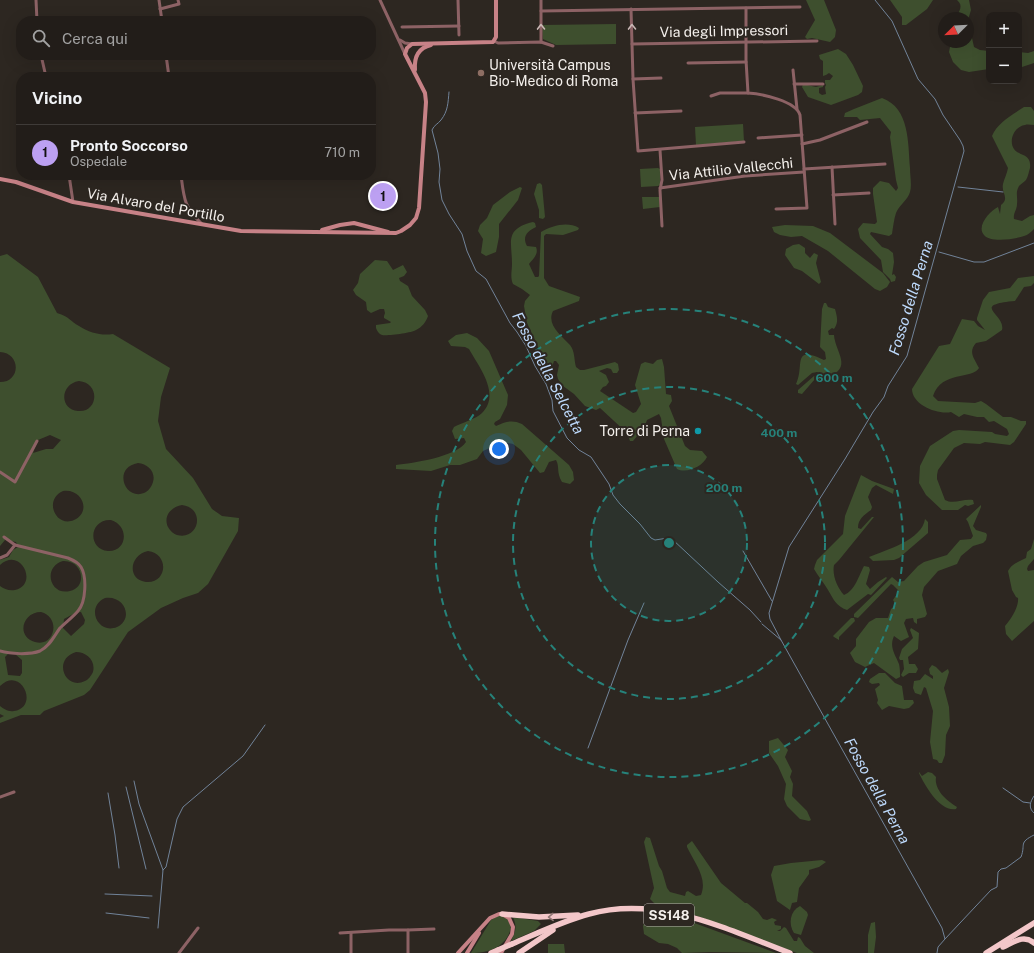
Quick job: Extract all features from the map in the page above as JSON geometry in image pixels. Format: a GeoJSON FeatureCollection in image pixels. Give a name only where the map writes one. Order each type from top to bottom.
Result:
{"type":"FeatureCollection","features":[{"type":"Feature","properties":{"kind":"highway","name":"SS148"},"geometry":{"type":"LineString","coordinates":[[491,953],[499,952],[565,922],[590,914],[625,909],[661,910],[683,914],[790,953]]}},
{"type":"Feature","properties":{"kind":"highway","name":"SS148"},"geometry":{"type":"LineString","coordinates":[[511,946],[591,917],[612,913],[640,912],[684,918],[781,953]]}},
{"type":"Feature","properties":{"kind":"highway"},"geometry":{"type":"LineString","coordinates":[[501,914],[552,917],[590,914]]}},
{"type":"Feature","properties":{"kind":"highway"},"geometry":{"type":"LineString","coordinates":[[986,953],[1034,923]]}},
{"type":"Feature","properties":{"kind":"highway"},"geometry":{"type":"LineString","coordinates":[[992,953],[1034,926]]}},
{"type":"Feature","properties":{"kind":"highway"},"geometry":{"type":"LineString","coordinates":[[519,953],[553,930]]}},
{"type":"Feature","properties":{"kind":"highway"},"geometry":{"type":"LineString","coordinates":[[1001,948],[1024,938],[1029,939],[1034,943]]}},
{"type":"Feature","properties":{"kind":"street"},"geometry":{"type":"LineString","coordinates":[[36,0],[38,16]]}},
{"type":"Feature","properties":{"kind":"street"},"geometry":{"type":"LineString","coordinates":[[159,0],[161,16]]}},
{"type":"Feature","properties":{"kind":"street"},"geometry":{"type":"LineString","coordinates":[[160,9],[179,4],[178,0]]}},
{"type":"Feature","properties":{"kind":"street"},"geometry":{"type":"LineString","coordinates":[[380,0],[425,93],[426,102],[419,208],[416,218],[410,225],[401,231],[393,233]]}},
{"type":"Feature","properties":{"kind":"street"},"geometry":{"type":"LineString","coordinates":[[458,0],[459,35]]}},
{"type":"Feature","properties":{"kind":"street"},"geometry":{"type":"LineString","coordinates":[[494,41],[496,31],[496,0]]}},
{"type":"Feature","properties":{"kind":"street"},"geometry":{"type":"LineString","coordinates":[[541,0],[541,42]]}},
{"type":"Feature","properties":{"kind":"street"},"geometry":{"type":"LineString","coordinates":[[541,11],[800,7]]}},
{"type":"Feature","properties":{"kind":"street"},"geometry":{"type":"LineString","coordinates":[[746,8],[745,42],[748,93]]}},
{"type":"Feature","properties":{"kind":"street"},"geometry":{"type":"LineString","coordinates":[[631,9],[633,79],[638,151],[744,142]]}},
{"type":"Feature","properties":{"kind":"street"},"geometry":{"type":"LineString","coordinates":[[402,27],[459,26]]}},
{"type":"Feature","properties":{"kind":"street"},"geometry":{"type":"LineString","coordinates":[[398,37],[403,42],[413,44],[491,43],[494,41],[498,43],[541,42],[554,46]]}},
{"type":"Feature","properties":{"kind":"street","name":"Via degli Impressori"},"geometry":{"type":"LineString","coordinates":[[632,44],[817,41]]}},
{"type":"Feature","properties":{"kind":"street"},"geometry":{"type":"LineString","coordinates":[[413,44],[418,47],[415,62],[416,74]]}},
{"type":"Feature","properties":{"kind":"street"},"geometry":{"type":"LineString","coordinates":[[406,55],[407,48],[413,44]]}},
{"type":"Feature","properties":{"kind":"street"},"geometry":{"type":"LineString","coordinates":[[406,55],[410,58],[427,46],[435,44]]}},
{"type":"Feature","properties":{"kind":"street"},"geometry":{"type":"LineString","coordinates":[[42,60],[45,72]]}},
{"type":"Feature","properties":{"kind":"street"},"geometry":{"type":"LineString","coordinates":[[167,60],[168,72]]}},
{"type":"Feature","properties":{"kind":"street"},"geometry":{"type":"LineString","coordinates":[[688,63],[746,62]]}},
{"type":"Feature","properties":{"kind":"street"},"geometry":{"type":"LineString","coordinates":[[776,209],[807,208],[800,115],[797,109],[793,70]]}},
{"type":"Feature","properties":{"kind":"street"},"geometry":{"type":"LineString","coordinates":[[633,79],[661,78]]}},
{"type":"Feature","properties":{"kind":"street"},"geometry":{"type":"LineString","coordinates":[[794,84],[823,84]]}},
{"type":"Feature","properties":{"kind":"street"},"geometry":{"type":"LineString","coordinates":[[711,96],[720,93],[748,93],[771,97],[797,109]]}},
{"type":"Feature","properties":{"kind":"street"},"geometry":{"type":"LineString","coordinates":[[635,113],[682,111]]}},
{"type":"Feature","properties":{"kind":"street"},"geometry":{"type":"LineString","coordinates":[[802,144],[820,140],[867,122]]}},
{"type":"Feature","properties":{"kind":"street"},"geometry":{"type":"LineString","coordinates":[[758,138],[802,135]]}},
{"type":"Feature","properties":{"kind":"street"},"geometry":{"type":"LineString","coordinates":[[660,150],[662,180],[660,188],[662,226]]}},
{"type":"Feature","properties":{"kind":"street","name":"Via Attilio Vallecchi"},"geometry":{"type":"LineString","coordinates":[[660,188],[745,176],[832,167],[885,164]]}},
{"type":"Feature","properties":{"kind":"street"},"geometry":{"type":"LineString","coordinates":[[832,167],[835,224]]}},
{"type":"Feature","properties":{"kind":"street","name":"Via Alvaro del Portillo"},"geometry":{"type":"LineString","coordinates":[[0,179],[23,184],[74,202],[241,231],[393,233]]}},
{"type":"Feature","properties":{"kind":"street"},"geometry":{"type":"LineString","coordinates":[[69,180],[74,202]]}},
{"type":"Feature","properties":{"kind":"street"},"geometry":{"type":"LineString","coordinates":[[182,180],[187,207],[202,224]]}},
{"type":"Feature","properties":{"kind":"street"},"geometry":{"type":"LineString","coordinates":[[834,195],[869,193]]}},
{"type":"Feature","properties":{"kind":"street","name":"Via Alvaro del Portillo"},"geometry":{"type":"LineString","coordinates":[[313,232],[344,224],[355,223],[364,224],[393,233]]}},
{"type":"Feature","properties":{"kind":"street"},"geometry":{"type":"LineString","coordinates":[[344,224],[343,229],[347,232]]}},
{"type":"Feature","properties":{"kind":"street"},"geometry":{"type":"LineString","coordinates":[[359,233],[365,230],[364,224]]}},
{"type":"Feature","properties":{"kind":"street"},"geometry":{"type":"LineString","coordinates":[[0,472],[15,482],[37,441]]}},
{"type":"Feature","properties":{"kind":"street"},"geometry":{"type":"LineString","coordinates":[[0,651],[13,653],[42,650],[61,628],[79,611],[83,604],[85,595],[83,571],[76,562],[68,558],[15,545],[4,537]]}},
{"type":"Feature","properties":{"kind":"street"},"geometry":{"type":"LineString","coordinates":[[0,558],[7,555],[15,545]]}},
{"type":"Feature","properties":{"kind":"street"},"geometry":{"type":"LineString","coordinates":[[0,797],[14,792]]}},
{"type":"Feature","properties":{"kind":"street"},"geometry":{"type":"LineString","coordinates":[[468,953],[490,918],[501,914],[509,918],[513,927],[512,934],[499,952]]}},
{"type":"Feature","properties":{"kind":"street"},"geometry":{"type":"LineString","coordinates":[[458,953],[484,926]]}},
{"type":"Feature","properties":{"kind":"street"},"geometry":{"type":"LineString","coordinates":[[179,953],[198,928]]}},
{"type":"Feature","properties":{"kind":"street"},"geometry":{"type":"LineString","coordinates":[[340,933],[434,929]]}},
{"type":"Feature","properties":{"kind":"street"},"geometry":{"type":"LineString","coordinates":[[408,930],[408,953]]}},
{"type":"Feature","properties":{"kind":"street"},"geometry":{"type":"LineString","coordinates":[[350,933],[351,953]]}},
{"type":"Feature","properties":{"kind":"green space"},"geometry":{"type":"Polygon","coordinates":[[[806,0],[824,0],[836,30],[835,37],[830,42],[812,38],[807,39],[805,37],[815,20],[806,0]]]}},
{"type":"Feature","properties":{"kind":"green space"},"geometry":{"type":"Polygon","coordinates":[[[890,0],[933,0],[927,9],[906,25],[902,25],[902,17],[890,0]]]}},
{"type":"Feature","properties":{"kind":"green space"},"geometry":{"type":"Polygon","coordinates":[[[957,0],[969,0],[970,12],[959,12],[961,6],[957,0]]]}},
{"type":"Feature","properties":{"kind":"green space"},"geometry":{"type":"Polygon","coordinates":[[[616,24],[616,44],[556,45],[543,39],[542,25],[616,24]]]}},
{"type":"Feature","properties":{"kind":"green space"},"geometry":{"type":"Polygon","coordinates":[[[974,47],[986,51],[986,69],[969,72],[961,70],[953,62],[949,52],[950,48],[974,47]]]}},
{"type":"Feature","properties":{"kind":"green space"},"geometry":{"type":"Polygon","coordinates":[[[838,49],[846,54],[853,65],[863,86],[862,92],[858,95],[831,105],[808,97],[802,87],[803,84],[816,87],[823,85],[823,87],[819,88],[819,93],[822,95],[826,94],[825,80],[830,80],[833,76],[829,73],[823,76],[823,61],[820,59],[819,55],[838,49]]]}},
{"type":"Feature","properties":{"kind":"green space"},"geometry":{"type":"Polygon","coordinates":[[[1034,51],[1034,63],[1022,67],[1022,52],[1028,53],[1034,51]]]}},
{"type":"Feature","properties":{"kind":"green space"},"geometry":{"type":"Polygon","coordinates":[[[882,98],[891,103],[903,118],[908,138],[911,180],[909,195],[896,213],[892,234],[889,236],[871,232],[870,234],[882,247],[893,253],[894,262],[892,275],[894,274],[896,277],[895,281],[891,282],[883,272],[881,260],[860,238],[858,229],[863,223],[875,224],[877,222],[873,188],[880,181],[889,183],[896,191],[898,188],[890,137],[891,132],[880,118],[860,120],[857,117],[844,117],[845,113],[882,98]]]}},
{"type":"Feature","properties":{"kind":"green space"},"geometry":{"type":"Polygon","coordinates":[[[1024,107],[1031,107],[1034,111],[1034,125],[1021,126],[1012,138],[1012,145],[1014,149],[1027,157],[1030,163],[1027,179],[1019,186],[1017,191],[1017,206],[1014,219],[1022,221],[1034,215],[1034,229],[1025,236],[1003,240],[992,239],[984,235],[982,227],[988,215],[998,207],[1000,214],[1001,205],[1005,200],[1003,184],[1008,168],[992,136],[994,131],[1001,123],[1024,107]]]}},
{"type":"Feature","properties":{"kind":"green space"},"geometry":{"type":"Polygon","coordinates":[[[743,124],[744,141],[696,145],[695,127],[743,124]]]}},
{"type":"Feature","properties":{"kind":"green space"},"geometry":{"type":"Polygon","coordinates":[[[640,169],[660,169],[660,185],[641,187],[640,169]]]}},
{"type":"Feature","properties":{"kind":"green space"},"geometry":{"type":"Polygon","coordinates":[[[540,183],[542,185],[545,217],[543,219],[539,218],[539,210],[534,194],[537,184],[540,183]]]}},
{"type":"Feature","properties":{"kind":"green space"},"geometry":{"type":"Polygon","coordinates":[[[520,187],[522,188],[518,200],[499,224],[499,237],[496,252],[486,256],[481,253],[483,239],[478,231],[480,225],[487,218],[493,205],[510,192],[520,187]]]}},
{"type":"Feature","properties":{"kind":"green space"},"geometry":{"type":"Polygon","coordinates":[[[642,197],[659,197],[660,207],[643,209],[642,197]]]}},
{"type":"Feature","properties":{"kind":"green space"},"geometry":{"type":"Polygon","coordinates":[[[533,222],[535,223],[536,227],[528,232],[525,240],[527,246],[536,247],[537,250],[535,256],[529,264],[535,277],[539,276],[541,232],[560,225],[570,225],[579,228],[578,230],[563,235],[546,234],[544,236],[544,278],[549,286],[580,297],[579,301],[553,311],[551,316],[553,326],[572,347],[576,367],[580,370],[584,370],[615,362],[618,364],[619,370],[617,373],[613,373],[611,369],[607,368],[599,371],[606,375],[609,382],[600,391],[633,413],[636,412],[641,404],[635,385],[641,364],[645,362],[653,364],[657,360],[662,359],[666,394],[671,395],[672,401],[669,406],[685,446],[690,450],[702,451],[707,457],[698,466],[690,470],[677,469],[664,439],[659,414],[647,420],[644,428],[633,441],[630,441],[627,433],[600,408],[596,410],[585,406],[574,394],[563,386],[558,379],[557,375],[559,365],[556,361],[554,361],[552,367],[549,368],[545,364],[527,323],[524,306],[525,301],[530,295],[513,284],[511,276],[512,237],[517,228],[533,222]]]}},
{"type":"Feature","properties":{"kind":"green space"},"geometry":{"type":"Polygon","coordinates":[[[785,225],[813,226],[830,233],[883,273],[890,282],[887,287],[880,291],[875,289],[828,251],[802,236],[791,237],[780,235],[774,232],[772,227],[785,225]]]}},
{"type":"Feature","properties":{"kind":"green space"},"geometry":{"type":"Polygon","coordinates":[[[799,244],[805,248],[805,253],[810,258],[814,253],[818,255],[816,263],[821,282],[819,284],[802,271],[794,268],[785,255],[786,249],[793,245],[799,244]]]}},
{"type":"Feature","properties":{"kind":"green space"},"geometry":{"type":"Polygon","coordinates":[[[7,254],[38,277],[57,313],[92,332],[105,335],[113,334],[170,368],[161,397],[158,421],[166,449],[193,478],[212,509],[222,516],[239,518],[238,531],[208,584],[198,593],[161,608],[128,632],[90,690],[84,695],[44,711],[40,715],[21,715],[0,723],[0,718],[4,716],[0,714],[0,706],[8,711],[14,711],[22,708],[26,702],[27,696],[25,689],[15,680],[8,681],[0,686],[0,586],[7,590],[15,590],[22,587],[26,581],[26,575],[24,568],[15,560],[8,560],[0,565],[0,560],[9,557],[13,550],[18,547],[16,542],[5,540],[0,546],[0,382],[7,381],[12,377],[15,373],[16,367],[12,357],[0,352],[0,256],[7,254]],[[79,381],[73,383],[65,391],[65,401],[67,406],[72,409],[78,411],[85,410],[93,403],[94,392],[86,383],[79,381]],[[50,435],[38,440],[33,453],[46,449],[53,449],[61,440],[50,435]],[[138,463],[130,466],[125,471],[123,477],[124,484],[128,489],[133,493],[139,494],[148,490],[152,485],[154,478],[148,467],[138,463]],[[63,491],[57,495],[53,506],[57,517],[62,520],[74,520],[83,512],[80,497],[70,491],[63,491]],[[182,505],[171,510],[167,516],[167,523],[168,527],[173,533],[185,536],[195,529],[197,517],[190,507],[182,505]],[[111,520],[104,521],[98,524],[93,534],[94,540],[101,549],[108,551],[114,550],[122,543],[124,538],[123,533],[117,523],[111,520]],[[148,551],[142,553],[134,562],[133,572],[140,580],[146,582],[153,581],[162,574],[163,563],[160,557],[155,553],[148,551]],[[63,561],[56,564],[52,569],[51,574],[53,585],[63,591],[76,589],[81,579],[79,569],[70,562],[63,561]],[[105,598],[99,602],[95,613],[96,619],[100,624],[104,627],[110,628],[117,627],[122,623],[126,614],[125,608],[122,604],[118,600],[112,598],[105,598]],[[41,612],[35,613],[29,616],[26,620],[24,630],[25,635],[29,639],[42,643],[51,637],[53,626],[52,620],[48,615],[41,612]],[[81,612],[75,613],[64,619],[63,628],[71,636],[84,624],[85,620],[81,612]],[[76,652],[64,661],[64,673],[72,682],[78,683],[86,680],[93,672],[94,668],[92,660],[83,653],[76,652]],[[8,654],[5,657],[8,675],[20,676],[22,673],[22,660],[15,654],[8,654]]]}},
{"type":"Feature","properties":{"kind":"green space"},"geometry":{"type":"Polygon","coordinates":[[[375,260],[387,261],[393,270],[403,265],[407,272],[404,276],[399,278],[400,281],[408,286],[412,296],[425,310],[428,316],[424,324],[418,329],[399,334],[382,335],[376,328],[376,325],[391,322],[384,318],[384,309],[371,313],[367,310],[366,302],[356,295],[353,290],[358,283],[360,274],[375,260]]]}},
{"type":"Feature","properties":{"kind":"green space"},"geometry":{"type":"Polygon","coordinates":[[[1034,276],[1034,283],[1031,286],[1024,287],[1015,301],[994,305],[992,308],[1002,324],[1002,330],[986,341],[976,343],[972,349],[974,358],[979,368],[970,374],[943,382],[937,388],[933,396],[938,401],[975,403],[981,401],[1003,417],[1011,417],[1021,421],[1026,421],[1026,424],[1014,442],[1010,445],[985,442],[980,444],[964,443],[954,448],[938,470],[937,479],[945,500],[955,502],[973,500],[974,504],[968,506],[965,505],[958,510],[942,510],[926,495],[919,483],[920,466],[930,446],[953,431],[959,430],[992,432],[1007,436],[1009,434],[1007,429],[994,421],[989,422],[984,417],[964,414],[959,417],[951,412],[939,412],[927,408],[916,400],[912,389],[939,346],[950,344],[962,319],[974,321],[978,326],[985,330],[977,318],[983,300],[989,292],[1010,288],[1018,278],[1034,276]]]}},
{"type":"Feature","properties":{"kind":"green space"},"geometry":{"type":"Polygon","coordinates":[[[824,303],[826,303],[828,307],[835,309],[837,317],[837,324],[834,329],[832,328],[828,331],[829,335],[834,335],[841,359],[840,369],[827,377],[817,372],[812,373],[798,385],[796,384],[801,359],[803,356],[807,354],[824,360],[826,359],[825,352],[820,347],[822,309],[824,303]]]}},
{"type":"Feature","properties":{"kind":"green space"},"geometry":{"type":"Polygon","coordinates":[[[467,333],[477,338],[489,351],[508,395],[507,405],[500,419],[494,424],[496,426],[512,421],[522,424],[569,465],[573,472],[574,480],[570,484],[562,482],[556,460],[549,462],[544,472],[540,473],[521,450],[513,444],[503,442],[483,451],[477,459],[460,465],[450,465],[431,471],[396,469],[396,465],[434,458],[453,452],[461,447],[466,442],[464,438],[455,439],[452,431],[454,427],[479,415],[487,406],[489,389],[483,372],[469,349],[465,347],[451,346],[448,341],[456,335],[467,333]]]}},
{"type":"Feature","properties":{"kind":"green space"},"geometry":{"type":"Polygon","coordinates":[[[814,376],[824,380],[822,381],[815,379],[802,394],[798,393],[798,390],[814,376]]]}},
{"type":"Feature","properties":{"kind":"green space"},"geometry":{"type":"Polygon","coordinates":[[[861,475],[872,481],[894,489],[893,494],[876,485],[872,488],[868,497],[872,507],[871,510],[860,520],[858,528],[861,529],[872,517],[874,517],[834,565],[834,577],[837,585],[844,595],[854,586],[864,566],[869,567],[870,570],[866,584],[870,589],[878,582],[886,577],[887,578],[871,595],[868,594],[847,610],[840,607],[814,569],[817,560],[843,534],[845,516],[861,475]]]}},
{"type":"Feature","properties":{"kind":"green space"},"geometry":{"type":"Polygon","coordinates":[[[981,505],[973,526],[976,530],[986,533],[986,540],[983,543],[973,546],[961,556],[957,564],[938,571],[924,587],[922,595],[927,614],[925,617],[917,619],[917,624],[914,622],[913,618],[906,619],[904,623],[909,637],[901,641],[894,636],[892,647],[899,664],[900,677],[896,679],[874,663],[865,667],[855,662],[850,653],[856,646],[856,639],[869,622],[876,618],[888,618],[891,609],[896,605],[893,600],[899,591],[891,584],[858,618],[854,617],[854,614],[892,577],[898,582],[904,581],[918,566],[924,562],[947,555],[960,540],[971,539],[973,536],[966,519],[981,505]]]}},
{"type":"Feature","properties":{"kind":"green space"},"geometry":{"type":"Polygon","coordinates":[[[925,519],[928,522],[928,533],[899,558],[894,560],[873,561],[869,557],[910,538],[917,533],[925,519]]]}},
{"type":"Feature","properties":{"kind":"green space"},"geometry":{"type":"Polygon","coordinates":[[[1034,539],[1034,559],[1027,569],[1028,571],[1034,570],[1034,621],[1012,641],[1006,634],[1005,626],[1016,609],[1018,598],[1012,590],[1008,571],[1014,564],[1026,558],[1027,552],[1031,549],[1034,539]]]}},
{"type":"Feature","properties":{"kind":"green space"},"geometry":{"type":"Polygon","coordinates":[[[851,618],[854,618],[855,621],[839,637],[839,640],[834,637],[833,636],[851,618]]]}},
{"type":"Feature","properties":{"kind":"green space"},"geometry":{"type":"Polygon","coordinates":[[[911,628],[919,633],[918,649],[908,657],[909,664],[915,664],[918,669],[916,673],[909,673],[903,677],[901,675],[904,669],[903,660],[900,660],[899,658],[902,649],[913,638],[910,630],[911,628]]]}},
{"type":"Feature","properties":{"kind":"green space"},"geometry":{"type":"Polygon","coordinates":[[[932,665],[942,673],[948,669],[949,672],[944,688],[949,707],[950,726],[946,735],[945,755],[942,763],[939,763],[937,760],[933,759],[930,742],[933,711],[926,688],[924,687],[921,695],[915,693],[913,688],[914,681],[920,680],[925,674],[933,679],[929,669],[932,665]]]}},
{"type":"Feature","properties":{"kind":"green space"},"geometry":{"type":"Polygon","coordinates":[[[879,673],[885,673],[895,683],[902,686],[904,700],[913,700],[914,703],[909,708],[904,709],[889,706],[882,710],[877,703],[878,700],[875,689],[880,685],[879,683],[872,684],[869,682],[870,679],[879,673]]]}},
{"type":"Feature","properties":{"kind":"green space"},"geometry":{"type":"Polygon","coordinates":[[[778,738],[788,750],[785,757],[792,771],[790,777],[793,784],[792,796],[807,811],[811,820],[809,821],[800,819],[787,806],[784,799],[786,784],[778,766],[769,753],[769,741],[778,738]]]}},
{"type":"Feature","properties":{"kind":"green space"},"geometry":{"type":"Polygon","coordinates":[[[919,772],[922,776],[928,772],[932,773],[936,777],[939,791],[949,802],[957,807],[956,809],[950,809],[944,806],[934,797],[929,791],[919,772]]]}},
{"type":"Feature","properties":{"kind":"green space"},"geometry":{"type":"Polygon","coordinates":[[[646,837],[650,838],[667,888],[670,892],[685,896],[686,892],[688,891],[696,896],[701,895],[703,882],[699,870],[687,847],[687,845],[692,841],[721,883],[758,912],[763,919],[767,920],[772,918],[777,920],[774,922],[775,925],[781,926],[781,929],[777,931],[780,931],[784,927],[786,928],[794,941],[797,941],[798,937],[800,938],[805,946],[814,953],[797,953],[692,914],[657,906],[650,899],[654,888],[644,842],[646,837]]]}},
{"type":"Feature","properties":{"kind":"green space"},"geometry":{"type":"Polygon","coordinates":[[[822,860],[826,862],[819,867],[809,870],[809,874],[799,888],[797,902],[792,903],[790,910],[777,901],[771,875],[774,866],[822,860]]]}},
{"type":"Feature","properties":{"kind":"green space"},"geometry":{"type":"Polygon","coordinates":[[[800,906],[807,912],[808,915],[801,935],[794,933],[791,926],[792,914],[800,906]]]}},
{"type":"Feature","properties":{"kind":"green space"},"geometry":{"type":"Polygon","coordinates":[[[497,916],[508,918],[511,928],[509,935],[496,948],[484,952],[471,953],[491,920],[497,916]]]}},
{"type":"Feature","properties":{"kind":"green space"},"geometry":{"type":"Polygon","coordinates":[[[513,917],[538,921],[541,924],[534,931],[511,941],[515,929],[513,917]]]}},
{"type":"Feature","properties":{"kind":"green space"},"geometry":{"type":"Polygon","coordinates":[[[649,917],[686,920],[776,953],[682,953],[677,948],[668,944],[659,943],[644,934],[643,926],[645,920],[649,917]]]}},
{"type":"Feature","properties":{"kind":"green space"},"geometry":{"type":"Polygon","coordinates":[[[875,922],[876,937],[874,953],[868,953],[868,935],[871,923],[875,922]]]}},
{"type":"Feature","properties":{"kind":"green space"},"geometry":{"type":"Polygon","coordinates":[[[548,944],[564,944],[565,953],[548,953],[548,944]]]}},
{"type":"Feature","properties":{"kind":"waterway","name":"Fosso della Perna"},"geometry":{"type":"LineString","coordinates":[[781,640],[770,619],[769,613],[789,547],[873,412],[884,397],[888,386],[907,356],[964,151],[960,140],[943,115],[935,99],[918,79],[892,21],[875,0]]}},
{"type":"Feature","properties":{"kind":"waterway","name":"Fosso della Selcetta"},"geometry":{"type":"LineString","coordinates":[[449,92],[445,113],[432,130],[438,153],[440,169],[439,182],[442,200],[462,234],[467,251],[476,271],[486,279],[510,323],[526,346],[535,366],[546,384],[552,400],[553,411],[567,438],[579,450],[591,457],[609,484],[613,495],[651,538],[655,540],[668,538],[672,539],[750,610],[761,622]]}},
{"type":"Feature","properties":{"kind":"waterway"},"geometry":{"type":"LineString","coordinates":[[958,187],[1003,192]]}},
{"type":"Feature","properties":{"kind":"waterway"},"geometry":{"type":"LineString","coordinates":[[939,252],[974,262],[984,262],[1034,243]]}},
{"type":"Feature","properties":{"kind":"waterway"},"geometry":{"type":"LineString","coordinates":[[743,551],[772,601]]}},
{"type":"Feature","properties":{"kind":"waterway"},"geometry":{"type":"LineString","coordinates":[[588,748],[628,640],[644,603]]}},
{"type":"Feature","properties":{"kind":"waterway","name":"Fosso della Perna"},"geometry":{"type":"LineString","coordinates":[[762,624],[781,640],[942,928],[945,939],[938,947],[937,953]]}},
{"type":"Feature","properties":{"kind":"waterway"},"geometry":{"type":"LineString","coordinates":[[163,870],[166,867],[177,819],[183,807],[243,756],[265,725]]}},
{"type":"Feature","properties":{"kind":"waterway"},"geometry":{"type":"LineString","coordinates":[[134,781],[139,804],[163,870],[158,928]]}},
{"type":"Feature","properties":{"kind":"waterway"},"geometry":{"type":"LineString","coordinates":[[126,787],[146,869]]}},
{"type":"Feature","properties":{"kind":"waterway"},"geometry":{"type":"LineString","coordinates":[[1003,788],[1023,802],[1030,803]]}},
{"type":"Feature","properties":{"kind":"waterway"},"geometry":{"type":"LineString","coordinates":[[108,793],[119,868]]}},
{"type":"Feature","properties":{"kind":"waterway"},"geometry":{"type":"LineString","coordinates":[[1034,796],[1030,805],[1034,813]]}},
{"type":"Feature","properties":{"kind":"waterway"},"geometry":{"type":"LineString","coordinates":[[945,939],[991,890],[997,887],[998,872],[1021,857],[1024,842],[1034,835]]}},
{"type":"Feature","properties":{"kind":"waterway"},"geometry":{"type":"LineString","coordinates":[[105,894],[152,896]]}},
{"type":"Feature","properties":{"kind":"waterway"},"geometry":{"type":"LineString","coordinates":[[106,913],[149,918]]}},
{"type":"Feature","properties":{"kind":"place","name":"Università Campus Bio-Medico di Roma"},"geometry":{"type":"Point","coordinates":[481,73]}},
{"type":"Feature","properties":{"kind":"place","name":"Pronto Soccorso"},"geometry":{"type":"Point","coordinates":[383,196]}},
{"type":"Feature","properties":{"kind":"place","name":"Torre di Perna"},"geometry":{"type":"Point","coordinates":[698,431]}}]}
